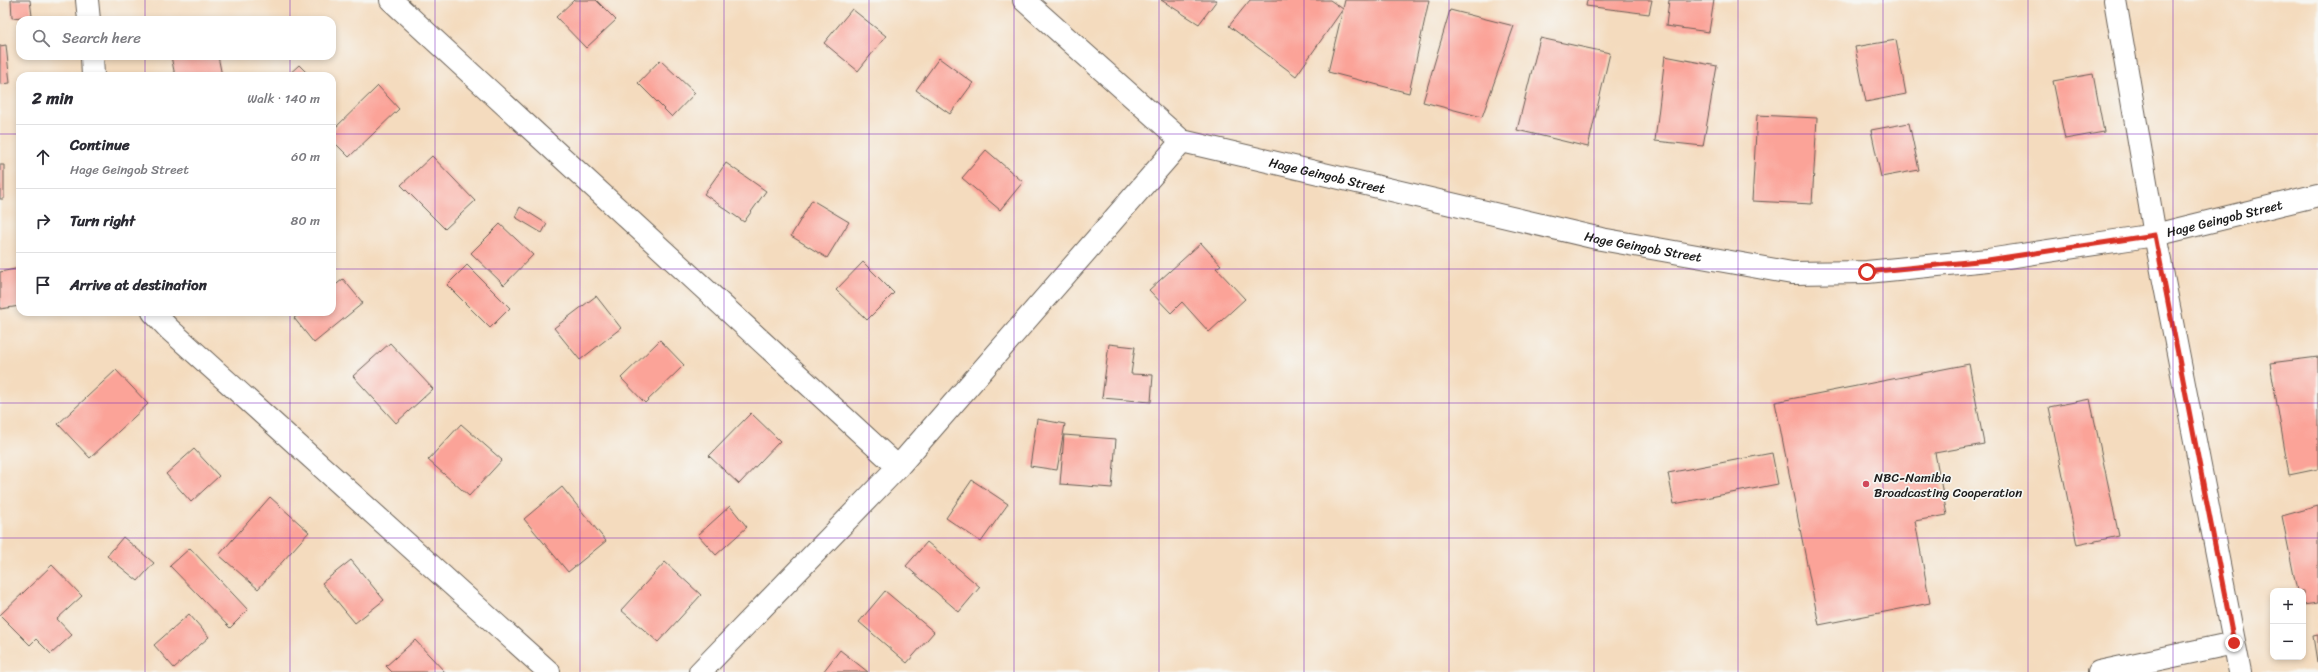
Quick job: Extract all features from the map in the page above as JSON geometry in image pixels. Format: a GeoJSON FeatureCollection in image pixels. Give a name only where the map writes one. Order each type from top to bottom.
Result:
{"type":"FeatureCollection","features":[{"type":"Feature","properties":{"kind":"street"},"geometry":{"type":"LineString","coordinates":[[87,0],[89,16]]}},
{"type":"Feature","properties":{"kind":"street"},"geometry":{"type":"LineString","coordinates":[[391,0],[898,467]]}},
{"type":"Feature","properties":{"kind":"street","name":"Hage Geingob Street"},"geometry":{"type":"LineString","coordinates":[[1024,0],[1182,141],[1601,239],[1792,273],[1867,272],[1973,262],[2155,235],[2318,195]]}},
{"type":"Feature","properties":{"kind":"street"},"geometry":{"type":"LineString","coordinates":[[2115,0],[2155,235],[2240,672]]}},
{"type":"Feature","properties":{"kind":"street"},"geometry":{"type":"LineString","coordinates":[[92,60],[93,72]]}},
{"type":"Feature","properties":{"kind":"street"},"geometry":{"type":"LineString","coordinates":[[700,672],[898,467],[1182,141]]}},
{"type":"Feature","properties":{"kind":"street"},"geometry":{"type":"LineString","coordinates":[[157,316],[169,329],[549,672]]}},
{"type":"Feature","properties":{"kind":"street"},"geometry":{"type":"LineString","coordinates":[[2099,672],[2234,643]]}},
{"type":"Feature","properties":{"kind":"building"},"geometry":{"type":"Polygon","coordinates":[[[11,0],[30,0],[32,16],[16,16],[16,18],[12,18],[11,0]]]}},
{"type":"Feature","properties":{"kind":"building"},"geometry":{"type":"Polygon","coordinates":[[[574,0],[596,0],[616,20],[586,48],[556,17],[574,0]]]}},
{"type":"Feature","properties":{"kind":"building"},"geometry":{"type":"Polygon","coordinates":[[[1161,0],[1217,0],[1199,24],[1161,0]]]}},
{"type":"Feature","properties":{"kind":"building"},"geometry":{"type":"Polygon","coordinates":[[[1250,0],[1330,0],[1343,9],[1296,76],[1229,26],[1250,0]]]}},
{"type":"Feature","properties":{"kind":"building"},"geometry":{"type":"Polygon","coordinates":[[[1345,0],[1429,0],[1409,93],[1328,72],[1345,0]]]}},
{"type":"Feature","properties":{"kind":"building"},"geometry":{"type":"Polygon","coordinates":[[[1587,0],[1652,0],[1649,14],[1586,6],[1587,0]]]}},
{"type":"Feature","properties":{"kind":"building"},"geometry":{"type":"Polygon","coordinates":[[[1669,0],[1714,0],[1709,32],[1666,26],[1669,0]]]}},
{"type":"Feature","properties":{"kind":"building"},"geometry":{"type":"Polygon","coordinates":[[[852,9],[886,36],[858,71],[824,43],[852,9]]]}},
{"type":"Feature","properties":{"kind":"building"},"geometry":{"type":"Polygon","coordinates":[[[1450,10],[1514,26],[1482,117],[1423,102],[1450,10]]]}},
{"type":"Feature","properties":{"kind":"building"},"geometry":{"type":"Polygon","coordinates":[[[1540,38],[1610,53],[1588,147],[1517,130],[1540,38]]]}},
{"type":"Feature","properties":{"kind":"building"},"geometry":{"type":"Polygon","coordinates":[[[1896,40],[1906,94],[1866,102],[1855,47],[1896,40]]]}},
{"type":"Feature","properties":{"kind":"building"},"geometry":{"type":"Polygon","coordinates":[[[6,45],[10,83],[0,84],[0,46],[6,45]]]}},
{"type":"Feature","properties":{"kind":"building"},"geometry":{"type":"Polygon","coordinates":[[[1665,56],[1717,66],[1703,146],[1655,141],[1665,56]]]}},
{"type":"Feature","properties":{"kind":"building"},"geometry":{"type":"Polygon","coordinates":[[[939,58],[973,83],[950,114],[916,90],[939,58]]]}},
{"type":"Feature","properties":{"kind":"building"},"geometry":{"type":"Polygon","coordinates":[[[172,60],[219,60],[221,72],[174,72],[172,60]]]}},
{"type":"Feature","properties":{"kind":"building"},"geometry":{"type":"Polygon","coordinates":[[[660,60],[695,93],[672,117],[638,83],[660,60]]]}},
{"type":"Feature","properties":{"kind":"building"},"geometry":{"type":"Polygon","coordinates":[[[299,65],[306,72],[291,72],[299,65]]]}},
{"type":"Feature","properties":{"kind":"building"},"geometry":{"type":"Polygon","coordinates":[[[2093,74],[2104,132],[2065,139],[2053,81],[2093,74]]]}},
{"type":"Feature","properties":{"kind":"building"},"geometry":{"type":"Polygon","coordinates":[[[378,86],[399,109],[349,157],[336,144],[336,127],[378,86]]]}},
{"type":"Feature","properties":{"kind":"building"},"geometry":{"type":"Polygon","coordinates":[[[1757,115],[1817,118],[1812,204],[1752,201],[1757,115]]]}},
{"type":"Feature","properties":{"kind":"building"},"geometry":{"type":"Polygon","coordinates":[[[1909,123],[1919,170],[1881,177],[1871,130],[1909,123]]]}},
{"type":"Feature","properties":{"kind":"building"},"geometry":{"type":"Polygon","coordinates":[[[986,150],[1023,182],[1000,210],[962,178],[986,150]]]}},
{"type":"Feature","properties":{"kind":"building"},"geometry":{"type":"Polygon","coordinates":[[[432,156],[475,201],[445,229],[401,185],[432,156]]]}},
{"type":"Feature","properties":{"kind":"building"},"geometry":{"type":"Polygon","coordinates":[[[726,163],[766,191],[744,222],[704,194],[726,163]]]}},
{"type":"Feature","properties":{"kind":"building"},"geometry":{"type":"Polygon","coordinates":[[[0,165],[4,165],[4,199],[0,199],[0,165]]]}},
{"type":"Feature","properties":{"kind":"building"},"geometry":{"type":"Polygon","coordinates":[[[812,200],[849,222],[827,258],[791,236],[812,200]]]}},
{"type":"Feature","properties":{"kind":"building"},"geometry":{"type":"Polygon","coordinates":[[[520,207],[547,224],[542,233],[515,217],[520,207]]]}},
{"type":"Feature","properties":{"kind":"building"},"geometry":{"type":"Polygon","coordinates":[[[500,224],[533,255],[504,285],[471,253],[500,224]]]}},
{"type":"Feature","properties":{"kind":"building"},"geometry":{"type":"Polygon","coordinates":[[[1201,243],[1221,265],[1216,268],[1245,299],[1209,332],[1182,302],[1171,313],[1149,290],[1201,243]]]}},
{"type":"Feature","properties":{"kind":"building"},"geometry":{"type":"Polygon","coordinates":[[[863,262],[894,293],[867,320],[836,290],[863,262]]]}},
{"type":"Feature","properties":{"kind":"building"},"geometry":{"type":"Polygon","coordinates":[[[467,265],[510,308],[490,328],[447,285],[467,265]]]}},
{"type":"Feature","properties":{"kind":"building"},"geometry":{"type":"Polygon","coordinates":[[[16,269],[16,307],[0,309],[0,272],[16,269]]]}},
{"type":"Feature","properties":{"kind":"building"},"geometry":{"type":"Polygon","coordinates":[[[343,279],[363,303],[314,343],[294,318],[297,316],[336,316],[336,285],[343,279]]]}},
{"type":"Feature","properties":{"kind":"building"},"geometry":{"type":"Polygon","coordinates":[[[596,296],[621,328],[580,360],[554,328],[596,296]]]}},
{"type":"Feature","properties":{"kind":"building"},"geometry":{"type":"Polygon","coordinates":[[[660,340],[684,365],[645,403],[621,378],[660,340]]]}},
{"type":"Feature","properties":{"kind":"building"},"geometry":{"type":"Polygon","coordinates":[[[390,343],[433,389],[396,423],[353,376],[390,343]]]}},
{"type":"Feature","properties":{"kind":"building"},"geometry":{"type":"Polygon","coordinates":[[[1109,344],[1135,347],[1131,374],[1153,375],[1151,402],[1102,398],[1109,344]]]}},
{"type":"Feature","properties":{"kind":"building"},"geometry":{"type":"Polygon","coordinates":[[[2318,357],[2318,469],[2289,475],[2270,363],[2318,357]]]}},
{"type":"Feature","properties":{"kind":"building","name":"NBC-Namibia Broadcasting Cooperation"},"geometry":{"type":"Polygon","coordinates":[[[1969,364],[1984,444],[1935,453],[1947,515],[1915,521],[1930,603],[1819,625],[1775,402],[1969,364]]]}},
{"type":"Feature","properties":{"kind":"building"},"geometry":{"type":"Polygon","coordinates":[[[116,370],[148,404],[90,458],[58,424],[116,370]]]}},
{"type":"Feature","properties":{"kind":"building"},"geometry":{"type":"Polygon","coordinates":[[[2090,399],[2119,536],[2077,545],[2049,407],[2090,399]]]}},
{"type":"Feature","properties":{"kind":"building"},"geometry":{"type":"Polygon","coordinates":[[[751,413],[780,441],[739,484],[709,456],[751,413]]]}},
{"type":"Feature","properties":{"kind":"building"},"geometry":{"type":"Polygon","coordinates":[[[1037,419],[1065,424],[1057,470],[1030,466],[1037,419]]]}},
{"type":"Feature","properties":{"kind":"building"},"geometry":{"type":"Polygon","coordinates":[[[461,424],[502,460],[469,496],[428,460],[461,424]]]}},
{"type":"Feature","properties":{"kind":"building"},"geometry":{"type":"Polygon","coordinates":[[[1064,435],[1116,439],[1112,488],[1060,484],[1064,435]]]}},
{"type":"Feature","properties":{"kind":"building"},"geometry":{"type":"Polygon","coordinates":[[[194,449],[219,476],[191,502],[166,474],[194,449]]]}},
{"type":"Feature","properties":{"kind":"building"},"geometry":{"type":"Polygon","coordinates":[[[1772,453],[1778,484],[1674,504],[1668,473],[1772,453]]]}},
{"type":"Feature","properties":{"kind":"building"},"geometry":{"type":"Polygon","coordinates":[[[972,480],[1008,504],[981,542],[946,518],[972,480]]]}},
{"type":"Feature","properties":{"kind":"building"},"geometry":{"type":"Polygon","coordinates":[[[562,487],[606,541],[568,572],[524,519],[562,487]]]}},
{"type":"Feature","properties":{"kind":"building"},"geometry":{"type":"Polygon","coordinates":[[[270,497],[309,532],[258,589],[219,555],[270,497]]]}},
{"type":"Feature","properties":{"kind":"building"},"geometry":{"type":"Polygon","coordinates":[[[730,506],[747,527],[716,555],[698,535],[730,506]]]}},
{"type":"Feature","properties":{"kind":"building"},"geometry":{"type":"Polygon","coordinates":[[[2318,506],[2318,603],[2306,605],[2306,588],[2296,588],[2282,516],[2318,506]]]}},
{"type":"Feature","properties":{"kind":"building"},"geometry":{"type":"Polygon","coordinates":[[[123,537],[154,563],[138,581],[107,556],[123,537]]]}},
{"type":"Feature","properties":{"kind":"building"},"geometry":{"type":"Polygon","coordinates":[[[927,542],[980,587],[959,612],[906,566],[927,542]]]}},
{"type":"Feature","properties":{"kind":"building"},"geometry":{"type":"Polygon","coordinates":[[[190,548],[248,610],[230,628],[170,566],[190,548]]]}},
{"type":"Feature","properties":{"kind":"building"},"geometry":{"type":"Polygon","coordinates":[[[351,560],[384,600],[355,623],[322,583],[351,560]]]}},
{"type":"Feature","properties":{"kind":"building"},"geometry":{"type":"Polygon","coordinates":[[[665,562],[701,595],[658,642],[621,610],[665,562]]]}},
{"type":"Feature","properties":{"kind":"building"},"geometry":{"type":"Polygon","coordinates":[[[52,565],[82,596],[57,619],[72,635],[51,654],[36,639],[30,645],[0,615],[52,565]]]}},
{"type":"Feature","properties":{"kind":"building"},"geometry":{"type":"Polygon","coordinates":[[[885,591],[934,632],[907,663],[859,622],[885,591]]]}},
{"type":"Feature","properties":{"kind":"building"},"geometry":{"type":"Polygon","coordinates":[[[189,614],[209,637],[174,668],[154,645],[189,614]]]}},
{"type":"Feature","properties":{"kind":"building"},"geometry":{"type":"Polygon","coordinates":[[[2318,635],[2318,662],[2317,662],[2313,636],[2318,635]]]}},
{"type":"Feature","properties":{"kind":"building"},"geometry":{"type":"Polygon","coordinates":[[[415,640],[445,672],[392,672],[386,666],[415,640]]]}},
{"type":"Feature","properties":{"kind":"building"},"geometry":{"type":"Polygon","coordinates":[[[840,650],[868,672],[823,672],[840,650]]]}},
{"type":"Feature","properties":{"kind":"place","name":"NBC-Namibia Broadcasting Cooperation"},"geometry":{"type":"Point","coordinates":[1866,484]}},
{"type":"Feature","properties":{"kind":"route"},"geometry":{"type":"LineString","coordinates":[[1867,272],[1988,260],[2155,235],[2234,643]]}}]}
